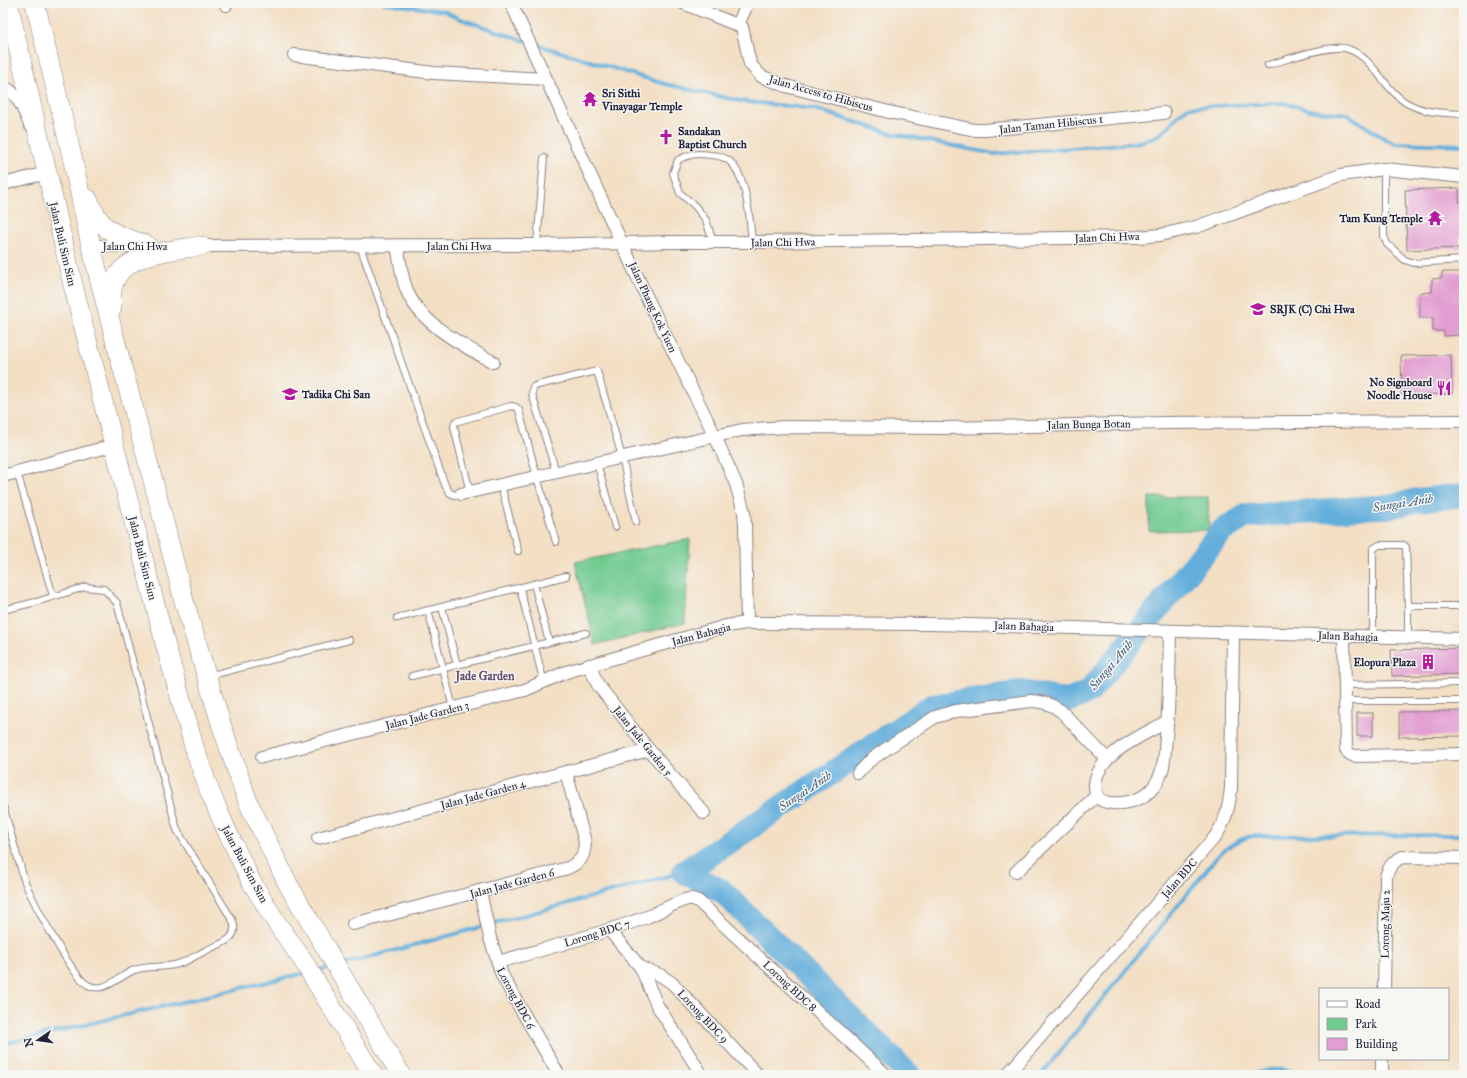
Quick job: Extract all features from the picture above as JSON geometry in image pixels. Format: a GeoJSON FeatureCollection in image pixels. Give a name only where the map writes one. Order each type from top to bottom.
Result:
{"type":"FeatureCollection","features":[{"type":"Feature","properties":{"kind":"main road","name":"Jalan Buli Sim Sim"},"geometry":{"type":"LineString","coordinates":[[8,3],[40,146],[86,337],[157,612],[195,750],[226,830],[251,881],[276,922],[302,959],[372,1075]]}},
{"type":"Feature","properties":{"kind":"main road"},"geometry":{"type":"LineString","coordinates":[[35,3],[72,156],[91,246],[184,601],[206,676],[248,802],[289,886],[402,1075]]}},
{"type":"Feature","properties":{"kind":"main road"},"geometry":{"type":"LineString","coordinates":[[72,156],[92,209],[100,222],[112,232],[148,246]]}},
{"type":"Feature","properties":{"kind":"main road"},"geometry":{"type":"LineString","coordinates":[[86,337],[78,265],[81,256],[91,246]]}},
{"type":"Feature","properties":{"kind":"main road"},"geometry":{"type":"LineString","coordinates":[[114,336],[111,296],[116,277],[125,268],[142,257],[201,246]]}},
{"type":"Feature","properties":{"kind":"main road"},"geometry":{"type":"LineString","coordinates":[[157,612],[165,608],[171,600],[163,564],[160,507]]}},
{"type":"Feature","properties":{"kind":"street","name":"Jalan Phang Kok Yuen"},"geometry":{"type":"LineString","coordinates":[[511,3],[648,300],[715,436],[736,484],[746,524],[747,623]]}},
{"type":"Feature","properties":{"kind":"street"},"geometry":{"type":"LineString","coordinates":[[682,3],[738,24],[748,3]]}},
{"type":"Feature","properties":{"kind":"street","name":"Jalan Access to Hibiscus"},"geometry":{"type":"LineString","coordinates":[[738,24],[744,31],[750,64],[761,76],[786,86],[939,123]]}},
{"type":"Feature","properties":{"kind":"street"},"geometry":{"type":"LineString","coordinates":[[294,56],[434,73],[546,79]]}},
{"type":"Feature","properties":{"kind":"street"},"geometry":{"type":"LineString","coordinates":[[3,87],[13,92],[40,146]]}},
{"type":"Feature","properties":{"kind":"street","name":"Jalan Taman Hibiscus 1"},"geometry":{"type":"LineString","coordinates":[[939,123],[975,130],[985,130],[1164,113]]}},
{"type":"Feature","properties":{"kind":"street","name":"Jalan Chi Hwa"},"geometry":{"type":"LineString","coordinates":[[91,246],[537,245],[1113,238],[1160,235],[1196,226],[1342,175],[1384,169],[1464,176]]}},
{"type":"Feature","properties":{"kind":"street"},"geometry":{"type":"LineString","coordinates":[[3,184],[47,172]]}},
{"type":"Feature","properties":{"kind":"street"},"geometry":{"type":"LineString","coordinates":[[397,246],[406,289],[420,312],[462,345],[493,362]]}},
{"type":"Feature","properties":{"kind":"street","name":"Jalan Bunga Botan"},"geometry":{"type":"LineString","coordinates":[[466,493],[742,430],[784,427],[945,428],[1166,422],[1464,421]]}},
{"type":"Feature","properties":{"kind":"street"},"geometry":{"type":"LineString","coordinates":[[3,476],[114,445]]}},
{"type":"Feature","properties":{"kind":"street","name":"Jalan Bahagia"},"geometry":{"type":"LineString","coordinates":[[589,665],[726,626],[747,623],[931,624],[1464,639]]}},
{"type":"Feature","properties":{"kind":"street"},"geometry":{"type":"LineString","coordinates":[[1168,721],[1118,750],[1107,759],[1099,770],[1095,788],[1096,795],[1102,800],[1111,803],[1131,802],[1150,791],[1161,772],[1164,760],[1168,721],[1170,631]]}},
{"type":"Feature","properties":{"kind":"street","name":"Jalan BDC"},"geometry":{"type":"LineString","coordinates":[[1012,1073],[1215,837],[1223,824],[1229,806],[1231,788],[1233,633]]}},
{"type":"Feature","properties":{"kind":"street"},"geometry":{"type":"LineString","coordinates":[[1344,636],[1346,750],[1350,754],[1354,756],[1464,754]]}},
{"type":"Feature","properties":{"kind":"street","name":"Jalan Jade Garden 3"},"geometry":{"type":"LineString","coordinates":[[262,756],[525,690],[544,683],[566,672],[589,665]]}},
{"type":"Feature","properties":{"kind":"street","name":"Jalan Jade Garden 5"},"geometry":{"type":"LineString","coordinates":[[589,665],[598,685],[649,750],[704,813]]}},
{"type":"Feature","properties":{"kind":"street"},"geometry":{"type":"LineString","coordinates":[[858,773],[869,761],[935,717],[956,711],[1031,701],[1041,701],[1052,705],[1061,711],[1107,759]]}},
{"type":"Feature","properties":{"kind":"street","name":"Jalan Jade Garden 4"},"geometry":{"type":"LineString","coordinates":[[318,838],[649,750]]}},
{"type":"Feature","properties":{"kind":"street","name":"Jalan Jade Garden 6"},"geometry":{"type":"LineString","coordinates":[[353,924],[568,868],[579,862],[584,853],[585,842],[566,772]]}},
{"type":"Feature","properties":{"kind":"street"},"geometry":{"type":"LineString","coordinates":[[1016,872],[1096,795]]}},
{"type":"Feature","properties":{"kind":"street","name":"Lorong Maju 2"},"geometry":{"type":"LineString","coordinates":[[1384,988],[1386,877],[1388,869],[1394,861],[1402,857],[1464,858]]}},
{"type":"Feature","properties":{"kind":"street","name":"Lorong BDC 6"},"geometry":{"type":"LineString","coordinates":[[480,891],[490,938],[502,975],[559,1075]]}},
{"type":"Feature","properties":{"kind":"street","name":"Lorong BDC 7"},"geometry":{"type":"LineString","coordinates":[[498,962],[610,931],[661,911],[688,898],[693,899]]}},
{"type":"Feature","properties":{"kind":"street","name":"Lorong BDC 8"},"geometry":{"type":"LineString","coordinates":[[693,899],[698,901],[886,1075]]}},
{"type":"Feature","properties":{"kind":"street"},"geometry":{"type":"LineString","coordinates":[[610,931],[642,968],[657,1005],[702,1075]]}},
{"type":"Feature","properties":{"kind":"street","name":"Lorong BDC 9"},"geometry":{"type":"LineString","coordinates":[[642,968],[660,975],[672,983],[758,1075]]}},
{"type":"Feature","properties":{"kind":"lane"},"geometry":{"type":"LineString","coordinates":[[1268,65],[1336,47],[1348,49],[1364,59],[1403,102],[1432,112],[1464,114]]}},
{"type":"Feature","properties":{"kind":"lane"},"geometry":{"type":"LineString","coordinates":[[713,242],[706,220],[695,206],[680,193],[673,173],[678,160],[689,154],[718,156],[728,160],[736,168],[746,195],[752,242]]}},
{"type":"Feature","properties":{"kind":"lane"},"geometry":{"type":"LineString","coordinates":[[537,245],[544,158]]}},
{"type":"Feature","properties":{"kind":"lane"},"geometry":{"type":"LineString","coordinates":[[1384,169],[1384,236],[1387,244],[1405,260],[1414,264],[1464,260]]}},
{"type":"Feature","properties":{"kind":"lane"},"geometry":{"type":"LineString","coordinates":[[360,246],[445,485],[450,493],[466,493],[454,427],[456,422],[511,406],[516,407],[519,410],[556,542]]}},
{"type":"Feature","properties":{"kind":"lane"},"geometry":{"type":"LineString","coordinates":[[556,472],[532,394],[533,387],[592,371],[597,371],[622,457],[636,522]]}},
{"type":"Feature","properties":{"kind":"lane"},"geometry":{"type":"LineString","coordinates":[[597,463],[615,527]]}},
{"type":"Feature","properties":{"kind":"lane"},"geometry":{"type":"LineString","coordinates":[[17,472],[53,596]]}},
{"type":"Feature","properties":{"kind":"lane"},"geometry":{"type":"LineString","coordinates":[[500,485],[518,551]]}},
{"type":"Feature","properties":{"kind":"lane"},"geometry":{"type":"LineString","coordinates":[[1373,637],[1373,549],[1375,546],[1379,545],[1404,545],[1406,547],[1408,638]]}},
{"type":"Feature","properties":{"kind":"lane"},"geometry":{"type":"LineString","coordinates":[[397,618],[566,576]]}},
{"type":"Feature","properties":{"kind":"lane"},"geometry":{"type":"LineString","coordinates":[[534,584],[549,642]]}},
{"type":"Feature","properties":{"kind":"lane"},"geometry":{"type":"LineString","coordinates":[[3,610],[36,602],[85,587],[104,589],[117,603],[177,830],[234,920],[235,929],[232,936],[226,942],[206,950],[190,960],[174,965],[147,967],[132,971],[116,982],[106,986],[89,986],[74,972],[25,882],[3,806]]}},
{"type":"Feature","properties":{"kind":"lane"},"geometry":{"type":"LineString","coordinates":[[520,588],[544,683]]}},
{"type":"Feature","properties":{"kind":"lane"},"geometry":{"type":"LineString","coordinates":[[1408,606],[1464,606]]}},
{"type":"Feature","properties":{"kind":"lane"},"geometry":{"type":"LineString","coordinates":[[442,607],[457,665]]}},
{"type":"Feature","properties":{"kind":"lane"},"geometry":{"type":"LineString","coordinates":[[428,610],[453,708]]}},
{"type":"Feature","properties":{"kind":"lane"},"geometry":{"type":"LineString","coordinates":[[412,676],[586,633]]}},
{"type":"Feature","properties":{"kind":"lane"},"geometry":{"type":"LineString","coordinates":[[206,676],[349,640]]}},
{"type":"Feature","properties":{"kind":"lane"},"geometry":{"type":"LineString","coordinates":[[1345,685],[1464,683]]}},
{"type":"Feature","properties":{"kind":"lane"},"geometry":{"type":"LineString","coordinates":[[1346,702],[1464,700]]}},
{"type":"Feature","properties":{"kind":"green space"},"geometry":{"type":"Polygon","coordinates":[[[1149,497],[1208,497],[1209,530],[1149,531],[1149,497]]]}},
{"type":"Feature","properties":{"kind":"green space"},"geometry":{"type":"Polygon","coordinates":[[[690,539],[685,623],[595,645],[575,562],[690,539]]]}},
{"type":"Feature","properties":{"kind":"building","name":"Tam Kung Temple"},"geometry":{"type":"Polygon","coordinates":[[[1459,188],[1459,202],[1464,202],[1464,233],[1460,234],[1460,248],[1407,250],[1405,190],[1459,188]]]}},
{"type":"Feature","properties":{"kind":"building"},"geometry":{"type":"Polygon","coordinates":[[[1442,272],[1464,272],[1464,335],[1444,336],[1444,331],[1433,331],[1433,318],[1420,318],[1420,293],[1432,292],[1432,279],[1442,278],[1442,272]]]}},
{"type":"Feature","properties":{"kind":"building"},"geometry":{"type":"Polygon","coordinates":[[[1451,355],[1452,394],[1402,395],[1401,356],[1451,355]]]}},
{"type":"Feature","properties":{"kind":"building","name":"Elopura Plaza"},"geometry":{"type":"Polygon","coordinates":[[[1464,648],[1464,674],[1392,676],[1391,650],[1464,648]]]}},
{"type":"Feature","properties":{"kind":"building"},"geometry":{"type":"Polygon","coordinates":[[[1464,711],[1464,736],[1399,737],[1399,712],[1464,711]]]}},
{"type":"Feature","properties":{"kind":"building"},"geometry":{"type":"Polygon","coordinates":[[[1357,713],[1373,713],[1373,736],[1357,736],[1357,713]]]}},
{"type":"Feature","properties":{"kind":"waterway"},"geometry":{"type":"LineString","coordinates":[[384,3],[444,11],[461,19],[525,41]]}},
{"type":"Feature","properties":{"kind":"waterway"},"geometry":{"type":"LineString","coordinates":[[531,43],[665,84],[740,101],[815,109],[889,133],[994,154],[1134,143],[1159,135],[1189,107],[1283,103],[1314,111],[1347,114],[1394,143],[1464,145]]}},
{"type":"Feature","properties":{"kind":"waterway","name":"Sungai Anib"},"geometry":{"type":"LineString","coordinates":[[684,872],[932,706],[1022,692],[1068,701],[1089,692],[1222,531],[1246,516],[1390,507],[1418,500],[1464,495]]}},
{"type":"Feature","properties":{"kind":"waterway"},"geometry":{"type":"LineString","coordinates":[[1041,1075],[1217,857],[1232,844],[1251,836],[1464,835]]}},
{"type":"Feature","properties":{"kind":"waterway"},"geometry":{"type":"LineString","coordinates":[[341,965],[684,872]]}},
{"type":"Feature","properties":{"kind":"waterway"},"geometry":{"type":"LineString","coordinates":[[684,872],[722,891],[909,1075]]}},
{"type":"Feature","properties":{"kind":"waterway"},"geometry":{"type":"LineString","coordinates":[[316,971],[331,967]]}},
{"type":"Feature","properties":{"kind":"waterway"},"geometry":{"type":"LineString","coordinates":[[3,1044],[305,973]]}},
{"type":"Feature","properties":{"kind":"waterway"},"geometry":{"type":"LineString","coordinates":[[1248,1075],[1274,1069],[1322,1075]]}},
{"type":"Feature","properties":{"kind":"place","name":"Sri Sithi Vinayagar Temple"},"geometry":{"type":"Point","coordinates":[590,99]}},
{"type":"Feature","properties":{"kind":"place","name":"Sandakan Baptist Church"},"geometry":{"type":"Point","coordinates":[666,137]}},
{"type":"Feature","properties":{"kind":"place","name":"Tam Kung Temple"},"geometry":{"type":"Point","coordinates":[1435,218]}},
{"type":"Feature","properties":{"kind":"place","name":"SRJK (C) Chi Hwa"},"geometry":{"type":"Point","coordinates":[1258,309]}},
{"type":"Feature","properties":{"kind":"place","name":"No Signboard Noodle House"},"geometry":{"type":"Point","coordinates":[1444,388]}},
{"type":"Feature","properties":{"kind":"place","name":"Tadika Chi San"},"geometry":{"type":"Point","coordinates":[290,394]}},
{"type":"Feature","properties":{"kind":"place","name":"Elopura Plaza"},"geometry":{"type":"Point","coordinates":[1428,662]}},
{"type":"Feature","properties":{"kind":"district","name":"Jade Garden"},"geometry":{"type":"Point","coordinates":[485,676]}}]}
